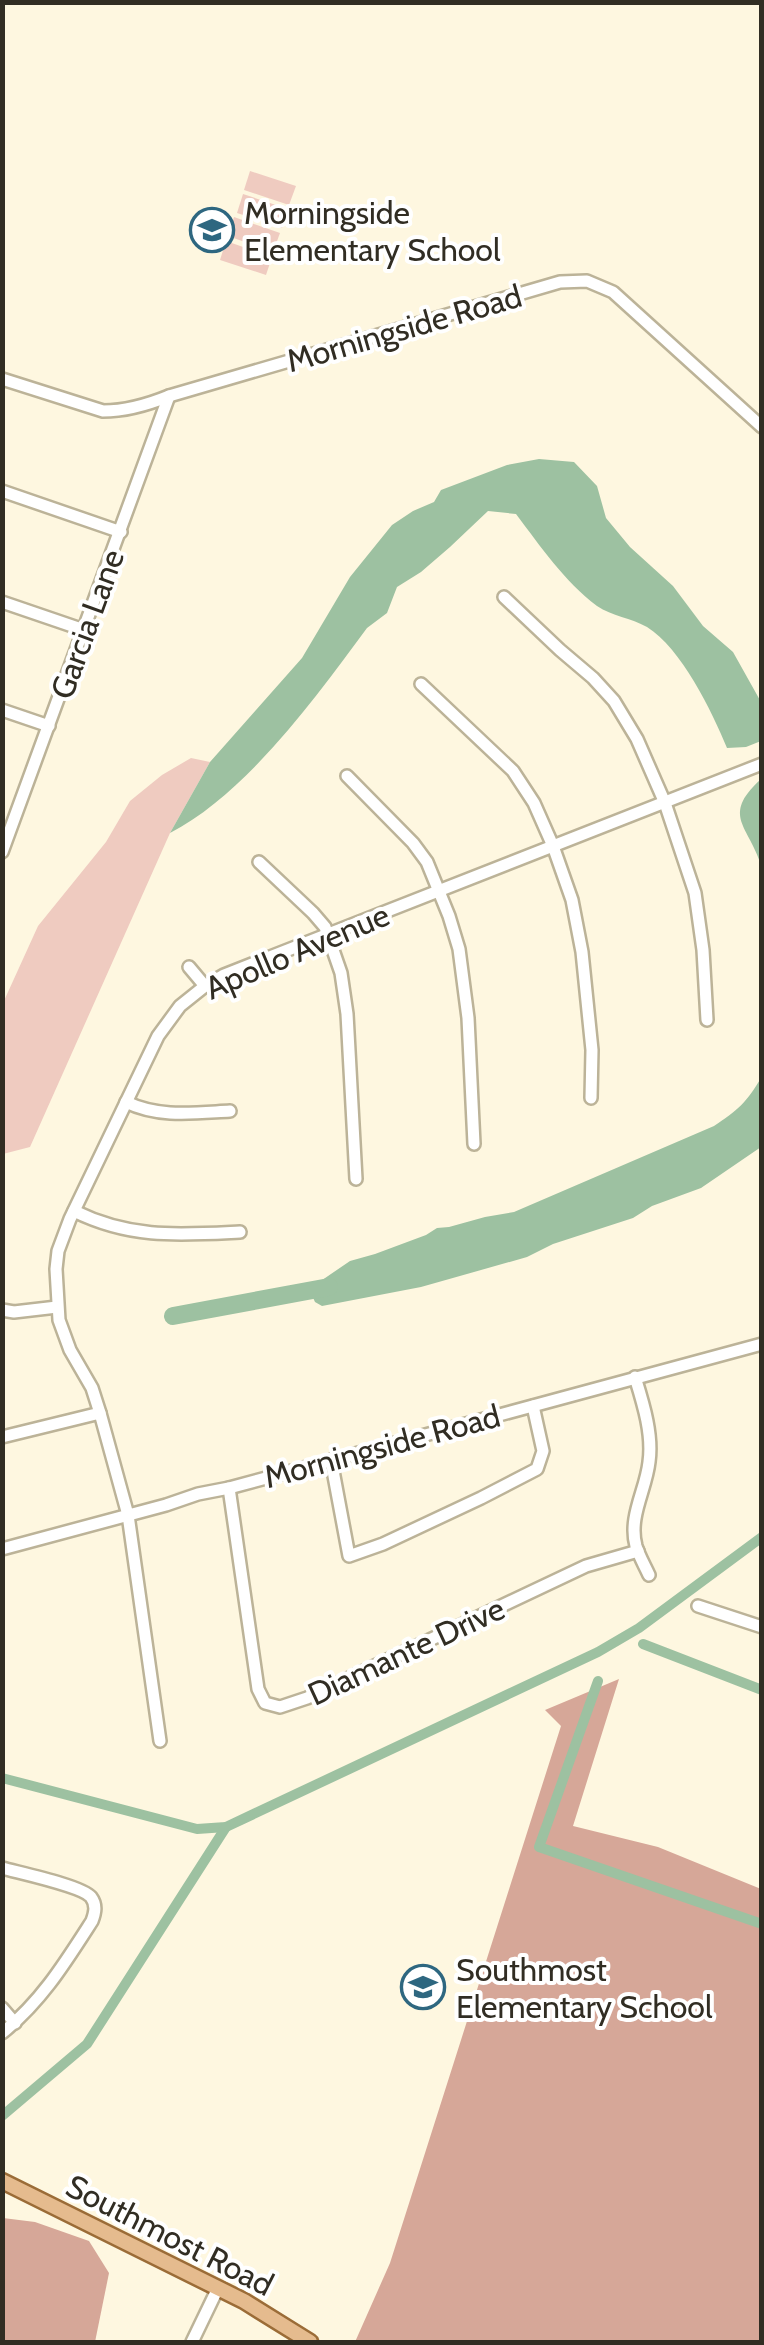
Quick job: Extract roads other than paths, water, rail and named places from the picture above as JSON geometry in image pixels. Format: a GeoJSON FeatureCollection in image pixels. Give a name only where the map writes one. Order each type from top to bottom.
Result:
{"type":"FeatureCollection","features":[{"type":"Feature","properties":{"kind":"main road","name":"Southmost Road"},"geometry":{"type":"LineString","coordinates":[[2,2181],[264,2312],[310,2342]]}},
{"type":"Feature","properties":{"kind":"street","name":"Morningside Road"},"geometry":{"type":"LineString","coordinates":[[2,378],[103,411],[135,408],[560,282],[587,281],[613,292],[762,428]]}},
{"type":"Feature","properties":{"kind":"street","name":"Garcia Lane"},"geometry":{"type":"LineString","coordinates":[[2,852],[169,396]]}},
{"type":"Feature","properties":{"kind":"street"},"geometry":{"type":"LineString","coordinates":[[2,492],[121,532]]}},
{"type":"Feature","properties":{"kind":"street"},"geometry":{"type":"LineString","coordinates":[[504,596],[614,701],[637,739],[665,803],[695,894],[703,950],[706,1020]]}},
{"type":"Feature","properties":{"kind":"street"},"geometry":{"type":"LineString","coordinates":[[2,602],[84,630]]}},
{"type":"Feature","properties":{"kind":"street"},"geometry":{"type":"LineString","coordinates":[[421,684],[513,771],[534,803],[553,846],[572,900],[582,952],[592,1050],[591,1098]]}},
{"type":"Feature","properties":{"kind":"street"},"geometry":{"type":"LineString","coordinates":[[2,710],[49,726]]}},
{"type":"Feature","properties":{"kind":"street","name":"Apollo Avenue"},"geometry":{"type":"LineString","coordinates":[[160,1741],[128,1515],[92,1388],[64,1337],[55,1286],[58,1251],[74,1211],[158,1036],[180,1006],[205,986],[258,961],[762,764]]}},
{"type":"Feature","properties":{"kind":"street"},"geometry":{"type":"LineString","coordinates":[[347,776],[427,862],[460,948],[474,1144]]}},
{"type":"Feature","properties":{"kind":"street"},"geometry":{"type":"LineString","coordinates":[[259,862],[313,913],[329,934],[347,1014],[356,1179]]}},
{"type":"Feature","properties":{"kind":"street"},"geometry":{"type":"LineString","coordinates":[[190,967],[205,986]]}},
{"type":"Feature","properties":{"kind":"street"},"geometry":{"type":"LineString","coordinates":[[126,1102],[142,1110],[164,1113],[230,1111]]}},
{"type":"Feature","properties":{"kind":"street"},"geometry":{"type":"LineString","coordinates":[[74,1211],[130,1232],[240,1232]]}},
{"type":"Feature","properties":{"kind":"street"},"geometry":{"type":"LineString","coordinates":[[2,1310],[57,1307]]}},
{"type":"Feature","properties":{"kind":"street","name":"Morningside Road"},"geometry":{"type":"LineString","coordinates":[[2,1549],[762,1344]]}},
{"type":"Feature","properties":{"kind":"street"},"geometry":{"type":"LineString","coordinates":[[635,1377],[650,1445],[634,1538],[649,1575]]}},
{"type":"Feature","properties":{"kind":"street"},"geometry":{"type":"LineString","coordinates":[[331,1460],[349,1556],[383,1544],[537,1469],[544,1452],[533,1406]]}},
{"type":"Feature","properties":{"kind":"street"},"geometry":{"type":"LineString","coordinates":[[2,1437],[100,1413]]}},
{"type":"Feature","properties":{"kind":"street","name":"Diamante Drive"},"geometry":{"type":"LineString","coordinates":[[229,1488],[258,1689],[265,1703],[280,1708],[586,1566],[638,1551]]}},
{"type":"Feature","properties":{"kind":"street"},"geometry":{"type":"LineString","coordinates":[[698,1606],[762,1627]]}},
{"type":"Feature","properties":{"kind":"street"},"geometry":{"type":"LineString","coordinates":[[2,1868],[79,1889],[90,1897],[95,1909],[92,1921],[48,1988],[2,2033]]}},
{"type":"Feature","properties":{"kind":"street"},"geometry":{"type":"LineString","coordinates":[[2,2008],[15,2023]]}},
{"type":"Feature","properties":{"kind":"street"},"geometry":{"type":"LineString","coordinates":[[192,2342],[218,2288]]}},
{"type":"Feature","properties":{"kind":"waterway"},"geometry":{"type":"LineString","coordinates":[[173,1316],[329,1287]]}},
{"type":"Feature","properties":{"kind":"waterway"},"geometry":{"type":"LineString","coordinates":[[2,1778],[197,1829],[226,1827],[598,1652],[639,1628],[762,1537]]}},
{"type":"Feature","properties":{"kind":"waterway"},"geometry":{"type":"LineString","coordinates":[[643,1644],[762,1690]]}},
{"type":"Feature","properties":{"kind":"waterway"},"geometry":{"type":"LineString","coordinates":[[598,1681],[539,1847],[762,1924]]}},
{"type":"Feature","properties":{"kind":"waterway"},"geometry":{"type":"LineString","coordinates":[[2,2116],[87,2044],[226,1827]]}},
{"type":"Feature","properties":{"kind":"place","name":"Morningside Elementary School"},"geometry":{"type":"Point","coordinates":[212,230]}},
{"type":"Feature","properties":{"kind":"place","name":"Southmost Elementary School"},"geometry":{"type":"Point","coordinates":[423,1987]}}]}
